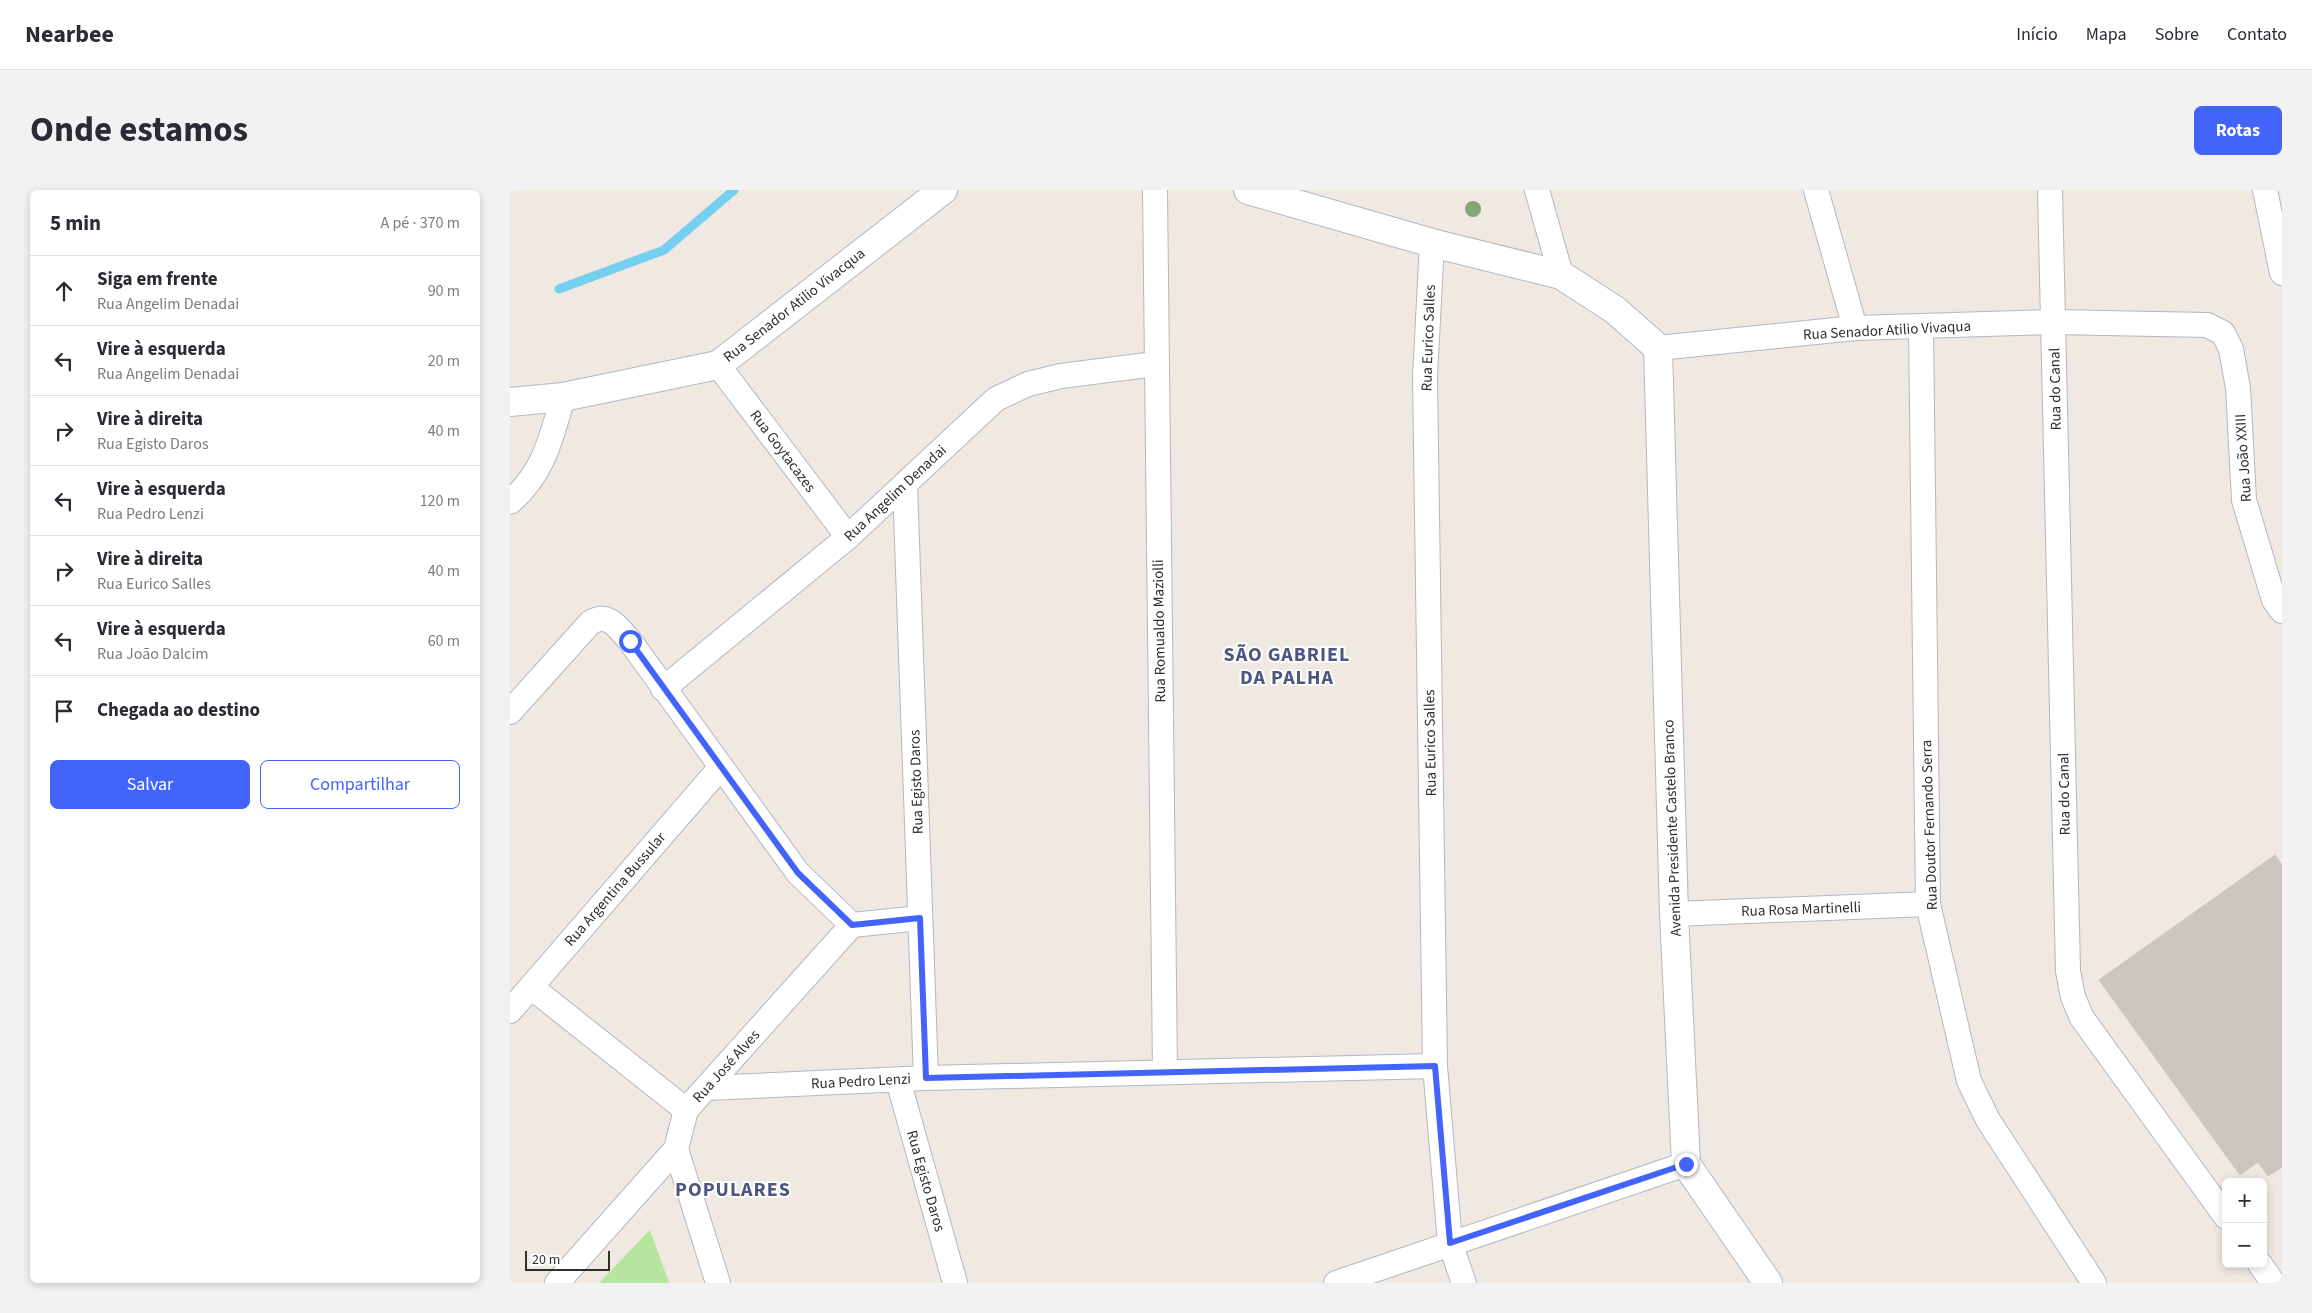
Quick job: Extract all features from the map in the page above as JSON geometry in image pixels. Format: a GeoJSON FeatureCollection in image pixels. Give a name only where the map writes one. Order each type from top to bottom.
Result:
{"type":"FeatureCollection","features":[{"type":"Feature","properties":{"kind":"street","name":"Rua Senador Atilio Vivacqua"},"geometry":{"type":"LineString","coordinates":[[510,402],[562,397],[718,365],[943,190]]}},
{"type":"Feature","properties":{"kind":"street","name":"Rua Romualdo Maziolli"},"geometry":{"type":"LineString","coordinates":[[1155,190],[1155,364],[1165,1072]]}},
{"type":"Feature","properties":{"kind":"street"},"geometry":{"type":"LineString","coordinates":[[1248,190],[1432,243],[1561,275],[1615,310],[1658,348]]}},
{"type":"Feature","properties":{"kind":"street"},"geometry":{"type":"LineString","coordinates":[[1537,190],[1561,275]]}},
{"type":"Feature","properties":{"kind":"street"},"geometry":{"type":"LineString","coordinates":[[1816,190],[1855,328]]}},
{"type":"Feature","properties":{"kind":"street","name":"Rua do Canal"},"geometry":{"type":"LineString","coordinates":[[2050,190],[2068,971],[2073,997],[2082,1018],[2222,1211]]}},
{"type":"Feature","properties":{"kind":"street"},"geometry":{"type":"LineString","coordinates":[[2264,190],[2282,273]]}},
{"type":"Feature","properties":{"kind":"street","name":"Rua Eurico Salles"},"geometry":{"type":"LineString","coordinates":[[1432,243],[1425,377],[1435,1066],[1450,1243],[1464,1283]]}},
{"type":"Feature","properties":{"kind":"street","name":"Rua Senador Atilio Vivaqua"},"geometry":{"type":"LineString","coordinates":[[1658,348],[1855,328],[2054,322],[2207,325],[2224,333],[2231,349],[2238,388]]}},
{"type":"Feature","properties":{"kind":"street","name":"Rua Doutor Fernando Serra"},"geometry":{"type":"LineString","coordinates":[[1921,327],[1928,904],[1969,1081],[1988,1120],[2094,1283]]}},
{"type":"Feature","properties":{"kind":"street","name":"Avenida Presidente Castelo Branco"},"geometry":{"type":"LineString","coordinates":[[1658,348],[1674,914],[1686,1164]]}},
{"type":"Feature","properties":{"kind":"street","name":"Rua Angelim Denadai"},"geometry":{"type":"LineString","coordinates":[[663,689],[848,537],[996,399],[1028,384],[1061,376],[1155,364]]}},
{"type":"Feature","properties":{"kind":"street","name":"Rua Goytacazes"},"geometry":{"type":"LineString","coordinates":[[718,365],[848,537]]}},
{"type":"Feature","properties":{"kind":"street","name":"Rua João XXIII"},"geometry":{"type":"LineString","coordinates":[[2238,388],[2244,500],[2274,600],[2282,610]]}},
{"type":"Feature","properties":{"kind":"street"},"geometry":{"type":"LineString","coordinates":[[510,502],[525,489],[545,457],[562,397]]}},
{"type":"Feature","properties":{"kind":"street","name":"Rua Egisto Daros"},"geometry":{"type":"LineString","coordinates":[[905,485],[926,1078]]}},
{"type":"Feature","properties":{"kind":"street"},"geometry":{"type":"LineString","coordinates":[[510,712],[590,623],[603,618],[611,619],[630,641],[798,873],[852,925],[920,918]]}},
{"type":"Feature","properties":{"kind":"street","name":"Rua Argentina Bussular"},"geometry":{"type":"LineString","coordinates":[[510,1011],[721,767]]}},
{"type":"Feature","properties":{"kind":"street","name":"Rua Rosa Martinelli"},"geometry":{"type":"LineString","coordinates":[[1674,914],[1928,904]]}},
{"type":"Feature","properties":{"kind":"street","name":"Rua José Alves"},"geometry":{"type":"LineString","coordinates":[[557,1283],[676,1149],[686,1110],[852,925]]}},
{"type":"Feature","properties":{"kind":"street"},"geometry":{"type":"LineString","coordinates":[[531,987],[686,1110]]}},
{"type":"Feature","properties":{"kind":"street","name":"Rua Pedro Lenzi"},"geometry":{"type":"LineString","coordinates":[[707,1088],[926,1078],[1435,1066]]}},
{"type":"Feature","properties":{"kind":"street","name":"Rua Egisto Daros"},"geometry":{"type":"LineString","coordinates":[[898,1080],[955,1283]]}},
{"type":"Feature","properties":{"kind":"street"},"geometry":{"type":"LineString","coordinates":[[676,1149],[718,1283]]}},
{"type":"Feature","properties":{"kind":"street"},"geometry":{"type":"LineString","coordinates":[[1336,1283],[1686,1164],[1768,1283]]}},
{"type":"Feature","properties":{"kind":"street"},"geometry":{"type":"LineString","coordinates":[[2263,1268],[2273,1283]]}},
{"type":"Feature","properties":{"kind":"green space"},"geometry":{"type":"Polygon","coordinates":[[[650,1230],[669,1283],[599,1283],[650,1230]]]}},
{"type":"Feature","properties":{"kind":"building"},"geometry":{"type":"Polygon","coordinates":[[[2275,855],[2282,865],[2282,1167],[2268,1176],[2258,1162],[2240,1175],[2099,980],[2275,855]]]}},
{"type":"Feature","properties":{"kind":"waterway"},"geometry":{"type":"LineString","coordinates":[[559,289],[664,250],[734,190]]}},
{"type":"Feature","properties":{"kind":"district","name":"SÃO GABRIEL DA PALHA"},"geometry":{"type":"Point","coordinates":[1287,666]}},
{"type":"Feature","properties":{"kind":"district","name":"POPULARES"},"geometry":{"type":"Point","coordinates":[733,1189]}},
{"type":"Feature","properties":{"kind":"route"},"geometry":{"type":"LineString","coordinates":[[630,641],[798,873],[852,925],[920,918],[926,1078],[1435,1066],[1450,1243],[1686,1164]]}}]}
